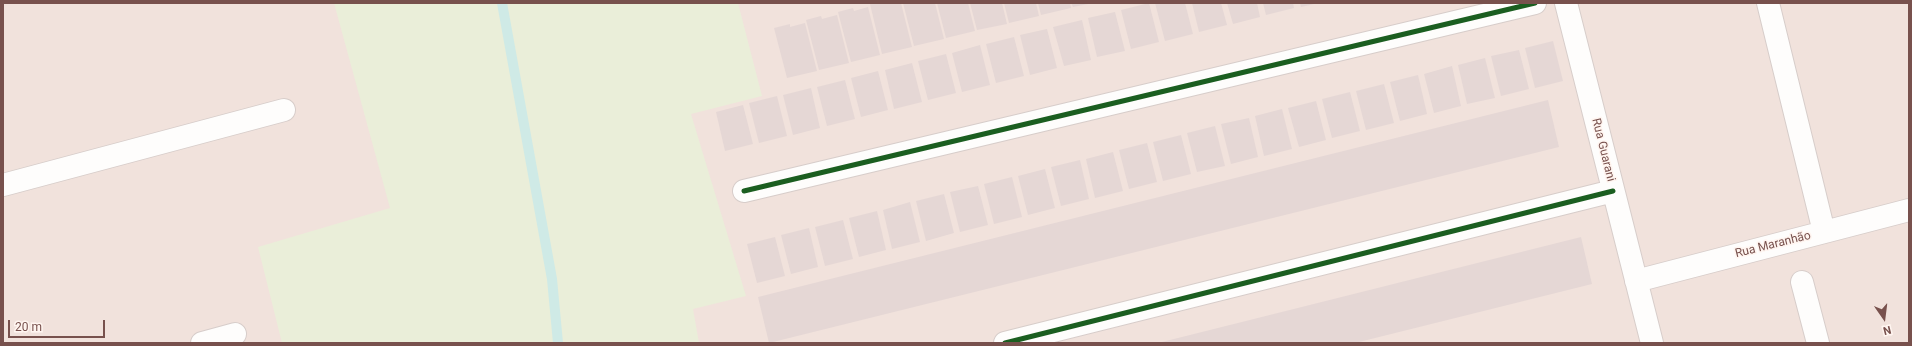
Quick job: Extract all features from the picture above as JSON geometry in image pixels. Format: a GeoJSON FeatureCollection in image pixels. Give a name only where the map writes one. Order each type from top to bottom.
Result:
{"type":"FeatureCollection","features":[{"type":"Feature","properties":{"kind":"street"},"geometry":{"type":"LineString","coordinates":[[744,191],[1534,3]]}},
{"type":"Feature","properties":{"kind":"street","name":"Rua Guarani"},"geometry":{"type":"LineString","coordinates":[[1566,3],[1652,343]]}},
{"type":"Feature","properties":{"kind":"street"},"geometry":{"type":"LineString","coordinates":[[1768,3],[1824,232]]}},
{"type":"Feature","properties":{"kind":"street"},"geometry":{"type":"LineString","coordinates":[[3,185],[284,110]]}},
{"type":"Feature","properties":{"kind":"street"},"geometry":{"type":"LineString","coordinates":[[1005,343],[1614,191]]}},
{"type":"Feature","properties":{"kind":"street","name":"Rua Maranhão"},"geometry":{"type":"LineString","coordinates":[[1636,280],[1909,210]]}},
{"type":"Feature","properties":{"kind":"street"},"geometry":{"type":"LineString","coordinates":[[1802,282],[1818,343]]}},
{"type":"Feature","properties":{"kind":"street"},"geometry":{"type":"LineString","coordinates":[[202,343],[235,334]]}},
{"type":"Feature","properties":{"kind":"shaded area"},"geometry":{"type":"Polygon","coordinates":[[[3,3],[502,3],[559,343],[3,343],[3,3]]]}},
{"type":"Feature","properties":{"kind":"shaded area"},"geometry":{"type":"Polygon","coordinates":[[[515,3],[1909,3],[1909,343],[570,343],[515,3]]]}},
{"type":"Feature","properties":{"kind":"green space"},"geometry":{"type":"Polygon","coordinates":[[[334,3],[738,3],[762,96],[691,114],[746,296],[693,309],[699,343],[282,343],[258,247],[390,208],[334,3]]]}},
{"type":"Feature","properties":{"kind":"building"},"geometry":{"type":"Polygon","coordinates":[[[901,3],[912,47],[882,54],[870,4],[901,3]]]}},
{"type":"Feature","properties":{"kind":"building"},"geometry":{"type":"Polygon","coordinates":[[[903,3],[935,3],[944,39],[914,46],[903,3]]]}},
{"type":"Feature","properties":{"kind":"building"},"geometry":{"type":"Polygon","coordinates":[[[937,3],[968,3],[975,31],[946,38],[937,3]]]}},
{"type":"Feature","properties":{"kind":"building"},"geometry":{"type":"Polygon","coordinates":[[[970,3],[1002,3],[1007,24],[977,30],[970,3]]]}},
{"type":"Feature","properties":{"kind":"building"},"geometry":{"type":"Polygon","coordinates":[[[1004,3],[1036,3],[1039,16],[1009,23],[1004,3]]]}},
{"type":"Feature","properties":{"kind":"building"},"geometry":{"type":"Polygon","coordinates":[[[1038,3],[1070,3],[1071,8],[1041,15],[1038,3]]]}},
{"type":"Feature","properties":{"kind":"building"},"geometry":{"type":"Polygon","coordinates":[[[1071,3],[1088,3],[1088,4],[1073,7],[1071,3]]]}},
{"type":"Feature","properties":{"kind":"building"},"geometry":{"type":"Polygon","coordinates":[[[1149,3],[1159,42],[1131,49],[1121,10],[1149,3]]]}},
{"type":"Feature","properties":{"kind":"building"},"geometry":{"type":"Polygon","coordinates":[[[1155,3],[1185,3],[1193,34],[1165,41],[1155,3]]]}},
{"type":"Feature","properties":{"kind":"building"},"geometry":{"type":"Polygon","coordinates":[[[1192,3],[1221,3],[1227,25],[1199,32],[1192,3]]]}},
{"type":"Feature","properties":{"kind":"building"},"geometry":{"type":"Polygon","coordinates":[[[1227,3],[1257,3],[1260,17],[1233,24],[1227,3]]]}},
{"type":"Feature","properties":{"kind":"building"},"geometry":{"type":"Polygon","coordinates":[[[1263,3],[1293,3],[1294,8],[1266,15],[1263,3]]]}},
{"type":"Feature","properties":{"kind":"building"},"geometry":{"type":"Polygon","coordinates":[[[1300,3],[1314,3],[1314,4],[1301,7],[1300,3]]]}},
{"type":"Feature","properties":{"kind":"building"},"geometry":{"type":"Polygon","coordinates":[[[868,7],[880,55],[851,62],[838,12],[853,8],[854,11],[868,7]]]}},
{"type":"Feature","properties":{"kind":"building"},"geometry":{"type":"Polygon","coordinates":[[[1115,12],[1125,51],[1097,57],[1088,18],[1115,12]]]}},
{"type":"Feature","properties":{"kind":"building"},"geometry":{"type":"Polygon","coordinates":[[[837,15],[849,63],[819,70],[806,20],[821,16],[822,19],[837,15]]]}},
{"type":"Feature","properties":{"kind":"building"},"geometry":{"type":"Polygon","coordinates":[[[1082,20],[1091,60],[1064,66],[1053,27],[1082,20]]]}},
{"type":"Feature","properties":{"kind":"building"},"geometry":{"type":"Polygon","coordinates":[[[805,23],[817,71],[787,78],[774,28],[790,24],[790,27],[805,23]]]}},
{"type":"Feature","properties":{"kind":"building"},"geometry":{"type":"Polygon","coordinates":[[[1047,29],[1057,68],[1030,75],[1020,35],[1047,29]]]}},
{"type":"Feature","properties":{"kind":"building"},"geometry":{"type":"Polygon","coordinates":[[[1014,37],[1024,76],[996,83],[986,44],[1014,37]]]}},
{"type":"Feature","properties":{"kind":"building"},"geometry":{"type":"Polygon","coordinates":[[[1553,41],[1563,81],[1535,88],[1525,48],[1553,41]]]}},
{"type":"Feature","properties":{"kind":"building"},"geometry":{"type":"Polygon","coordinates":[[[980,45],[990,85],[962,92],[952,53],[980,45]]]}},
{"type":"Feature","properties":{"kind":"building"},"geometry":{"type":"Polygon","coordinates":[[[1519,50],[1529,89],[1501,96],[1491,56],[1519,50]]]}},
{"type":"Feature","properties":{"kind":"building"},"geometry":{"type":"Polygon","coordinates":[[[946,54],[956,93],[928,100],[918,61],[946,54]]]}},
{"type":"Feature","properties":{"kind":"building"},"geometry":{"type":"Polygon","coordinates":[[[1485,58],[1495,98],[1467,104],[1458,65],[1485,58]]]}},
{"type":"Feature","properties":{"kind":"building"},"geometry":{"type":"Polygon","coordinates":[[[912,63],[922,102],[894,109],[885,70],[912,63]]]}},
{"type":"Feature","properties":{"kind":"building"},"geometry":{"type":"Polygon","coordinates":[[[1452,66],[1461,106],[1434,113],[1424,74],[1452,66]]]}},
{"type":"Feature","properties":{"kind":"building"},"geometry":{"type":"Polygon","coordinates":[[[878,71],[888,110],[861,117],[851,78],[878,71]]]}},
{"type":"Feature","properties":{"kind":"building"},"geometry":{"type":"Polygon","coordinates":[[[1418,75],[1427,114],[1400,121],[1390,82],[1418,75]]]}},
{"type":"Feature","properties":{"kind":"building"},"geometry":{"type":"Polygon","coordinates":[[[845,80],[855,119],[827,126],[817,87],[845,80]]]}},
{"type":"Feature","properties":{"kind":"building"},"geometry":{"type":"Polygon","coordinates":[[[1384,84],[1394,123],[1366,130],[1356,91],[1384,84]]]}},
{"type":"Feature","properties":{"kind":"building"},"geometry":{"type":"Polygon","coordinates":[[[811,88],[820,128],[793,135],[783,95],[811,88]]]}},
{"type":"Feature","properties":{"kind":"building"},"geometry":{"type":"Polygon","coordinates":[[[1350,92],[1360,131],[1332,138],[1322,99],[1350,92]]]}},
{"type":"Feature","properties":{"kind":"building"},"geometry":{"type":"Polygon","coordinates":[[[777,96],[787,136],[759,143],[749,103],[777,96]]]}},
{"type":"Feature","properties":{"kind":"building"},"geometry":{"type":"Polygon","coordinates":[[[1548,100],[1559,147],[769,343],[758,297],[1548,100]]]}},
{"type":"Feature","properties":{"kind":"building"},"geometry":{"type":"Polygon","coordinates":[[[1316,101],[1326,140],[1299,147],[1288,108],[1316,101]]]}},
{"type":"Feature","properties":{"kind":"building"},"geometry":{"type":"Polygon","coordinates":[[[743,105],[753,144],[725,151],[716,112],[743,105]]]}},
{"type":"Feature","properties":{"kind":"building"},"geometry":{"type":"Polygon","coordinates":[[[1282,109],[1292,149],[1264,156],[1255,116],[1282,109]]]}},
{"type":"Feature","properties":{"kind":"building"},"geometry":{"type":"Polygon","coordinates":[[[1249,118],[1258,157],[1231,164],[1221,124],[1249,118]]]}},
{"type":"Feature","properties":{"kind":"building"},"geometry":{"type":"Polygon","coordinates":[[[1215,126],[1225,166],[1197,172],[1187,133],[1215,126]]]}},
{"type":"Feature","properties":{"kind":"building"},"geometry":{"type":"Polygon","coordinates":[[[1181,135],[1191,174],[1163,181],[1153,142],[1181,135]]]}},
{"type":"Feature","properties":{"kind":"building"},"geometry":{"type":"Polygon","coordinates":[[[1147,143],[1157,182],[1129,189],[1119,150],[1147,143]]]}},
{"type":"Feature","properties":{"kind":"building"},"geometry":{"type":"Polygon","coordinates":[[[1113,152],[1123,191],[1095,198],[1086,159],[1113,152]]]}},
{"type":"Feature","properties":{"kind":"building"},"geometry":{"type":"Polygon","coordinates":[[[1080,160],[1089,199],[1061,206],[1051,167],[1080,160]]]}},
{"type":"Feature","properties":{"kind":"building"},"geometry":{"type":"Polygon","coordinates":[[[1045,169],[1055,208],[1028,215],[1018,176],[1045,169]]]}},
{"type":"Feature","properties":{"kind":"building"},"geometry":{"type":"Polygon","coordinates":[[[1012,177],[1022,217],[994,224],[984,184],[1012,177]]]}},
{"type":"Feature","properties":{"kind":"building"},"geometry":{"type":"Polygon","coordinates":[[[978,186],[988,225],[960,232],[950,192],[978,186]]]}},
{"type":"Feature","properties":{"kind":"building"},"geometry":{"type":"Polygon","coordinates":[[[944,194],[954,233],[926,241],[916,201],[944,194]]]}},
{"type":"Feature","properties":{"kind":"building"},"geometry":{"type":"Polygon","coordinates":[[[910,202],[920,242],[892,249],[883,210],[910,202]]]}},
{"type":"Feature","properties":{"kind":"building"},"geometry":{"type":"Polygon","coordinates":[[[877,211],[886,250],[859,257],[849,218],[877,211]]]}},
{"type":"Feature","properties":{"kind":"building"},"geometry":{"type":"Polygon","coordinates":[[[843,220],[853,259],[825,266],[815,227],[843,220]]]}},
{"type":"Feature","properties":{"kind":"building"},"geometry":{"type":"Polygon","coordinates":[[[809,228],[818,267],[791,274],[781,235],[809,228]]]}},
{"type":"Feature","properties":{"kind":"building"},"geometry":{"type":"Polygon","coordinates":[[[775,237],[785,276],[757,283],[747,244],[775,237]]]}},
{"type":"Feature","properties":{"kind":"building"},"geometry":{"type":"Polygon","coordinates":[[[1581,237],[1592,284],[1355,343],[1158,343],[1581,237]]]}},
{"type":"Feature","properties":{"kind":"waterway"},"geometry":{"type":"LineString","coordinates":[[502,3],[552,279],[558,343]]}},
{"type":"Feature","properties":{"kind":"cycle path"},"geometry":{"type":"LineString","coordinates":[[744,191],[1535,3]]}},
{"type":"Feature","properties":{"kind":"cycle path"},"geometry":{"type":"LineString","coordinates":[[1005,343],[1613,191]]}}]}
